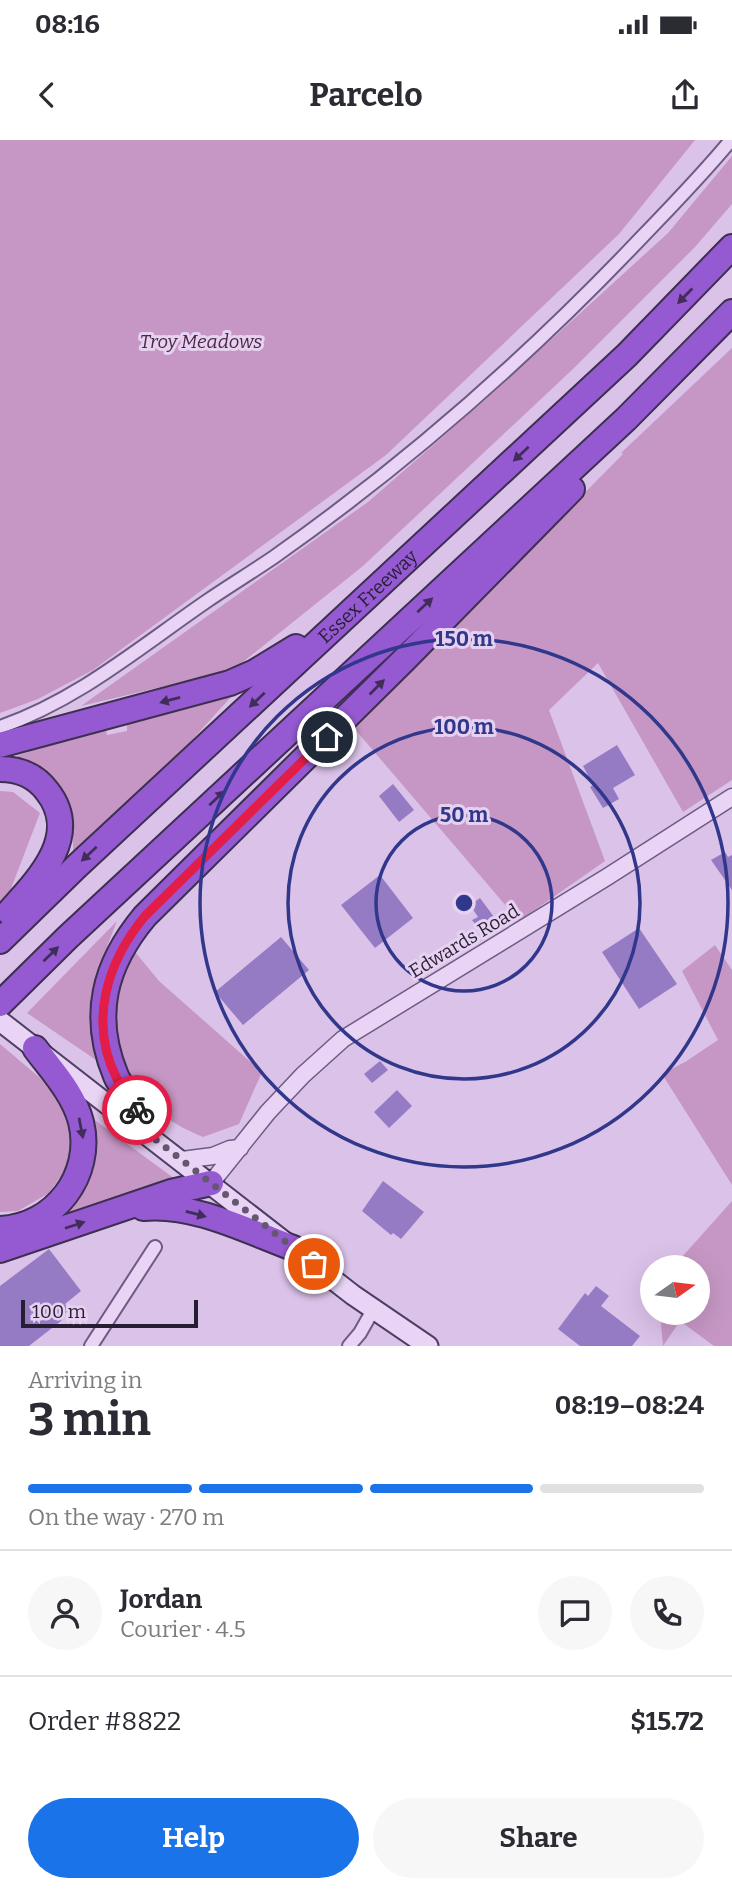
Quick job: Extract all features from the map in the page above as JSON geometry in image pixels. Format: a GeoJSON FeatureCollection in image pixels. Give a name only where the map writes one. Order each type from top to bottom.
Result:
{"type":"FeatureCollection","features":[{"type":"Feature","properties":{"kind":"highway","name":"Essex Freeway"},"geometry":{"type":"LineString","coordinates":[[0,941],[77,866],[627,355],[732,247]]}},
{"type":"Feature","properties":{"kind":"highway"},"geometry":{"type":"LineString","coordinates":[[0,1004],[98,909],[626,419],[732,312]]}},
{"type":"Feature","properties":{"kind":"highway"},"geometry":{"type":"LineString","coordinates":[[141,1128],[136,1103],[117,1079],[109,1055],[103,1015],[104,993],[111,970],[131,932],[613,447],[622,437],[626,419]]}},
{"type":"Feature","properties":{"kind":"highway"},"geometry":{"type":"LineString","coordinates":[[0,745],[230,683],[279,659],[361,604]]}},
{"type":"Feature","properties":{"kind":"highway"},"geometry":{"type":"LineString","coordinates":[[0,769],[26,773],[37,780],[53,799],[61,824],[58,844],[52,858],[0,922]]}},
{"type":"Feature","properties":{"kind":"highway"},"geometry":{"type":"LineString","coordinates":[[0,1229],[25,1225],[53,1210],[73,1185],[83,1155],[81,1123],[76,1109],[67,1091],[35,1048]]}},
{"type":"Feature","properties":{"kind":"highway"},"geometry":{"type":"LineString","coordinates":[[0,1250],[171,1192],[211,1184]]}},
{"type":"Feature","properties":{"kind":"highway"},"geometry":{"type":"LineString","coordinates":[[104,1215],[148,1208],[177,1209],[224,1222],[293,1248]]}},
{"type":"Feature","properties":{"kind":"main road"},"geometry":{"type":"LineString","coordinates":[[7,1026],[373,1310],[428,1346]]}},
{"type":"Feature","properties":{"kind":"street"},"geometry":{"type":"LineString","coordinates":[[0,727],[47,709],[95,680],[272,558],[394,465],[473,399],[573,308],[731,140]]}},
{"type":"Feature","properties":{"kind":"street","name":"Edwards Road"},"geometry":{"type":"LineString","coordinates":[[211,1184],[290,1088],[343,1039],[732,797]]}},
{"type":"Feature","properties":{"kind":"street"},"geometry":{"type":"LineString","coordinates":[[181,1160],[212,1156],[240,1147]]}},
{"type":"Feature","properties":{"kind":"street"},"geometry":{"type":"LineString","coordinates":[[91,1346],[155,1247]]}},
{"type":"Feature","properties":{"kind":"street"},"geometry":{"type":"LineString","coordinates":[[349,1346],[373,1310]]}},
{"type":"Feature","properties":{"kind":"green space","name":"Troy Meadows"},"geometry":{"type":"Polygon","coordinates":[[[0,140],[695,140],[619,234],[386,455],[93,670],[38,699],[0,713],[0,140]]]}},
{"type":"Feature","properties":{"kind":"green space"},"geometry":{"type":"Polygon","coordinates":[[[732,156],[732,204],[695,247],[573,369],[363,566],[233,670],[81,706],[368,502],[485,400],[668,233],[732,156]]]}},
{"type":"Feature","properties":{"kind":"green space"},"geometry":{"type":"Polygon","coordinates":[[[732,348],[732,780],[683,812],[598,663],[549,710],[605,861],[519,921],[353,727],[623,454],[621,453],[732,348]]]}},
{"type":"Feature","properties":{"kind":"green space"},"geometry":{"type":"Polygon","coordinates":[[[239,688],[193,739],[73,856],[73,821],[53,777],[13,757],[105,727],[107,735],[127,731],[127,721],[239,688]]]}},
{"type":"Feature","properties":{"kind":"green space"},"geometry":{"type":"Polygon","coordinates":[[[0,791],[13,792],[40,813],[7,899],[0,906],[0,791]]]}},
{"type":"Feature","properties":{"kind":"green space"},"geometry":{"type":"Polygon","coordinates":[[[117,921],[98,970],[96,1060],[27,1013],[117,921]]]}},
{"type":"Feature","properties":{"kind":"green space"},"geometry":{"type":"Polygon","coordinates":[[[715,945],[732,970],[732,1185],[662,1074],[718,1040],[682,971],[715,945]]]}},
{"type":"Feature","properties":{"kind":"green space"},"geometry":{"type":"Polygon","coordinates":[[[131,947],[159,981],[262,1072],[239,1124],[203,1137],[164,1116],[149,1104],[126,1073],[115,1033],[115,1010],[131,947]]]}},
{"type":"Feature","properties":{"kind":"green space"},"geometry":{"type":"Polygon","coordinates":[[[0,1044],[39,1077],[70,1115],[72,1160],[49,1193],[18,1211],[0,1212],[0,1044]]]}},
{"type":"Feature","properties":{"kind":"green space"},"geometry":{"type":"Polygon","coordinates":[[[92,1118],[175,1179],[60,1224],[91,1175],[92,1118]]]}},
{"type":"Feature","properties":{"kind":"green space"},"geometry":{"type":"Polygon","coordinates":[[[732,1201],[732,1346],[714,1346],[685,1325],[710,1325],[710,1255],[684,1255],[732,1201]]]}},
{"type":"Feature","properties":{"kind":"green space"},"geometry":{"type":"Polygon","coordinates":[[[661,1325],[677,1325],[663,1346],[661,1325]]]}},
{"type":"Feature","properties":{"kind":"building"},"geometry":{"type":"Polygon","coordinates":[[[617,745],[635,775],[613,788],[619,799],[603,808],[590,787],[593,785],[583,766],[617,745]]]}},
{"type":"Feature","properties":{"kind":"building"},"geometry":{"type":"Polygon","coordinates":[[[393,784],[414,810],[399,822],[379,796],[393,784]]]}},
{"type":"Feature","properties":{"kind":"building"},"geometry":{"type":"Polygon","coordinates":[[[725,852],[728,857],[732,855],[732,890],[711,860],[725,852]]]}},
{"type":"Feature","properties":{"kind":"building"},"geometry":{"type":"Polygon","coordinates":[[[380,875],[413,918],[375,948],[341,905],[380,875]]]}},
{"type":"Feature","properties":{"kind":"building"},"geometry":{"type":"Polygon","coordinates":[[[480,898],[500,925],[489,932],[486,927],[480,931],[472,920],[478,917],[470,905],[480,898]]]}},
{"type":"Feature","properties":{"kind":"building"},"geometry":{"type":"Polygon","coordinates":[[[639,928],[677,984],[639,1009],[602,952],[639,928]]]}},
{"type":"Feature","properties":{"kind":"building"},"geometry":{"type":"Polygon","coordinates":[[[281,937],[309,970],[243,1025],[215,992],[281,937]]]}},
{"type":"Feature","properties":{"kind":"building"},"geometry":{"type":"Polygon","coordinates":[[[380,1061],[388,1070],[372,1083],[364,1074],[380,1061]]]}},
{"type":"Feature","properties":{"kind":"building"},"geometry":{"type":"Polygon","coordinates":[[[397,1090],[412,1106],[389,1128],[374,1112],[397,1090]]]}},
{"type":"Feature","properties":{"kind":"building"},"geometry":{"type":"Polygon","coordinates":[[[383,1181],[424,1212],[401,1239],[393,1233],[391,1235],[362,1211],[383,1181]]]}},
{"type":"Feature","properties":{"kind":"building"},"geometry":{"type":"Polygon","coordinates":[[[49,1249],[81,1291],[65,1304],[68,1309],[61,1321],[29,1346],[0,1346],[0,1286],[49,1249]]]}},
{"type":"Feature","properties":{"kind":"building"},"geometry":{"type":"Polygon","coordinates":[[[596,1286],[609,1296],[601,1306],[640,1336],[632,1346],[580,1346],[558,1329],[585,1293],[588,1296],[596,1286]]]}},
{"type":"Feature","properties":{"kind":"way so far"},"geometry":{"type":"LineString","coordinates":[[137,1110],[141,1128],[314,1264]]}},
{"type":"Feature","properties":{"kind":"route"},"geometry":{"type":"LineString","coordinates":[[137,1110],[136,1103],[117,1079],[104,1036],[104,993],[121,950],[131,932],[145,916],[327,737]]}}]}
